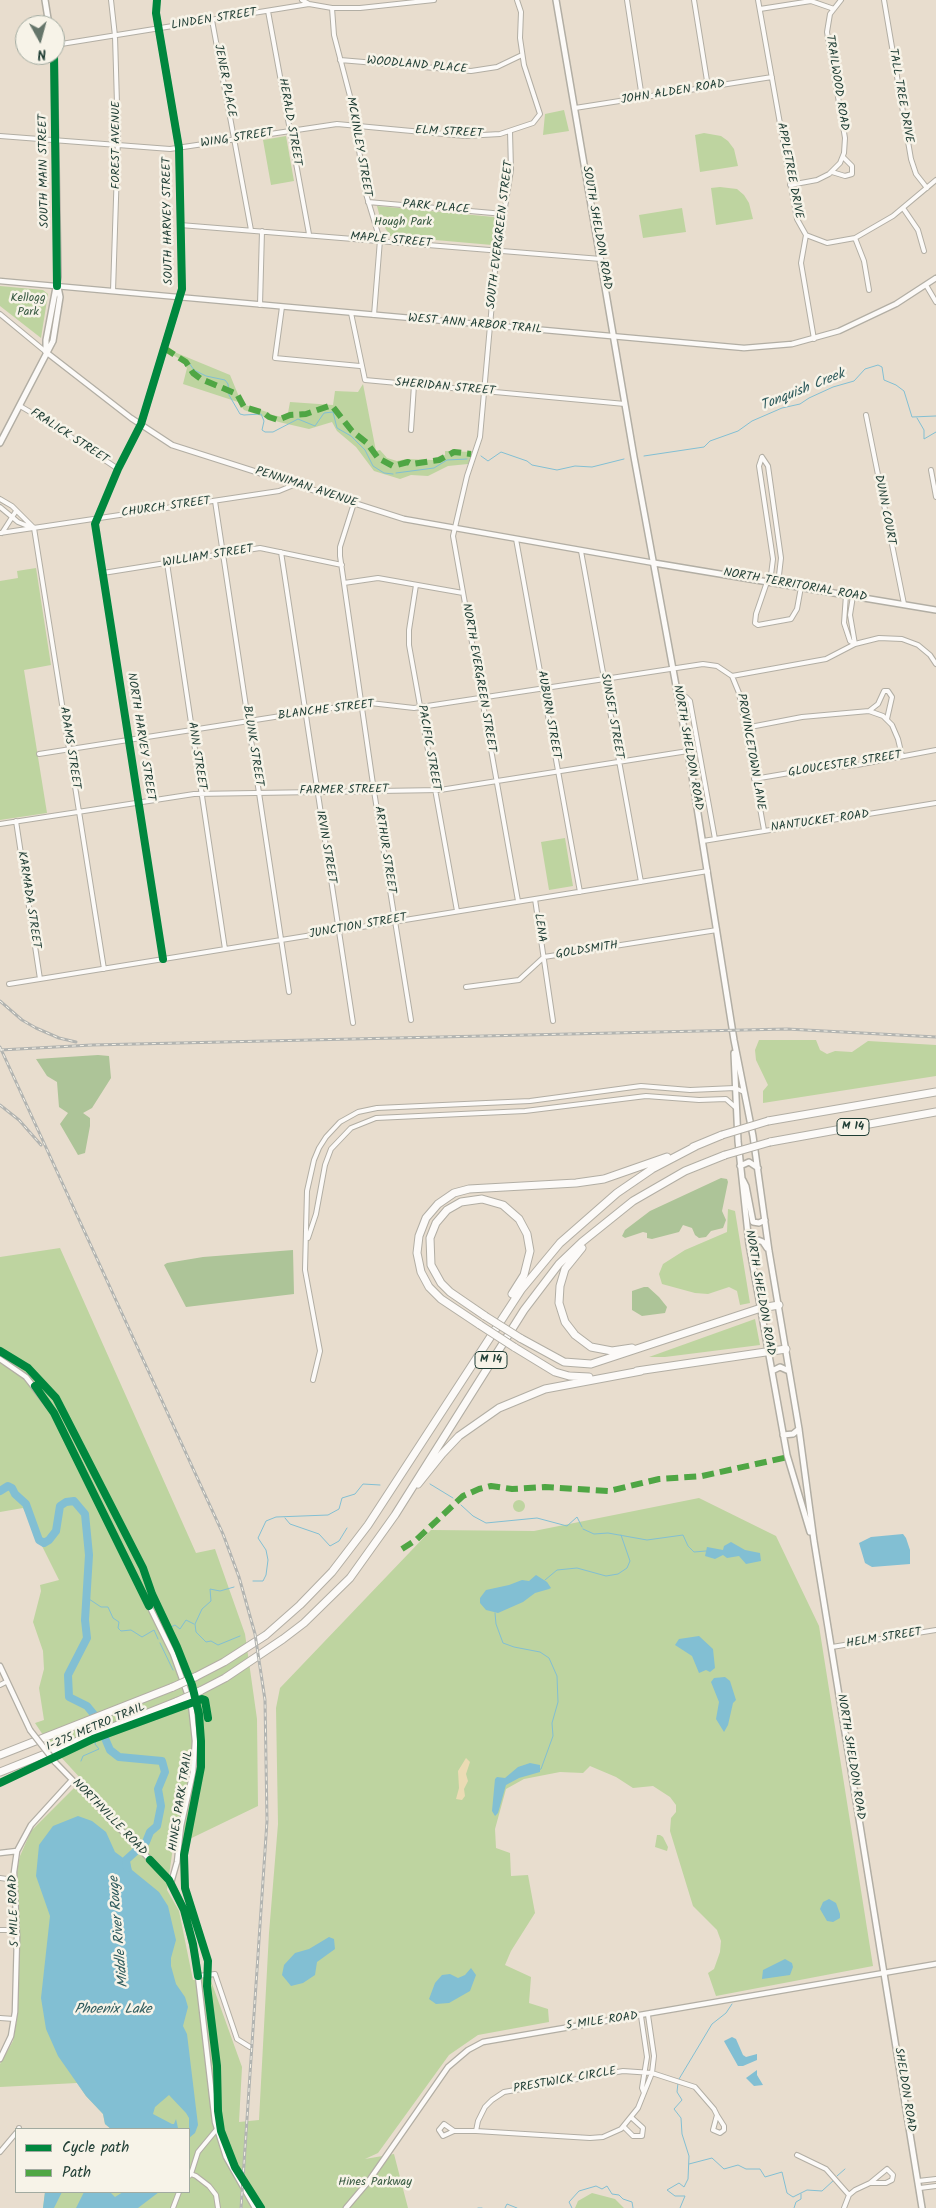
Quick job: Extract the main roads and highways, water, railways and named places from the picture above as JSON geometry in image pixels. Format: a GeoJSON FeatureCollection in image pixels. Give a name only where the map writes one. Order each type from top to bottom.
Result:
{"type":"FeatureCollection","features":[{"type":"Feature","properties":{"kind":"highway","name":"M 14"},"geometry":{"type":"LineString","coordinates":[[0,1755],[196,1678],[266,1635],[300,1605],[332,1572],[368,1525],[520,1290],[560,1243],[617,1193],[652,1170],[696,1146],[722,1135],[768,1121],[936,1092]]}},
{"type":"Feature","properties":{"kind":"highway","name":"M 14"},"geometry":{"type":"LineString","coordinates":[[0,1772],[200,1691],[255,1659],[304,1623],[350,1578],[394,1515],[527,1306],[559,1264],[607,1221],[666,1181],[725,1155],[770,1142],[936,1112]]}},
{"type":"Feature","properties":{"kind":"highway"},"geometry":{"type":"LineString","coordinates":[[641,1371],[585,1377],[569,1376],[546,1368],[435,1294],[425,1280],[420,1267],[417,1245],[428,1214],[454,1193],[469,1189],[576,1183],[604,1179],[628,1172],[696,1146]]}},
{"type":"Feature","properties":{"kind":"highway"},"geometry":{"type":"LineString","coordinates":[[484,1346],[499,1316],[524,1275],[530,1246],[522,1224],[508,1208],[488,1200],[471,1199],[451,1207],[439,1218],[430,1238],[429,1254],[433,1270],[441,1283],[485,1316],[520,1338],[564,1362],[586,1365],[607,1361],[761,1308],[779,1306]]}},
{"type":"Feature","properties":{"kind":"highway"},"geometry":{"type":"LineString","coordinates":[[607,1221],[573,1258],[563,1274],[558,1299],[565,1322],[580,1339],[602,1350],[625,1350],[671,1339]]}},
{"type":"Feature","properties":{"kind":"highway"},"geometry":{"type":"LineString","coordinates":[[394,1515],[446,1448],[471,1426],[499,1408],[545,1389],[641,1371],[786,1349]]}},
{"type":"Feature","properties":{"kind":"main road"},"geometry":{"type":"LineString","coordinates":[[45,0],[47,15]]}},
{"type":"Feature","properties":{"kind":"main road","name":"SOUTH SHELDON ROAD"},"geometry":{"type":"LineString","coordinates":[[556,0],[602,259],[634,457]]}},
{"type":"Feature","properties":{"kind":"main road","name":"SOUTH MAIN STREET"},"geometry":{"type":"LineString","coordinates":[[0,443],[46,352],[46,340],[57,286],[54,65]]}},
{"type":"Feature","properties":{"kind":"main road","name":"NORTH SHELDON ROAD"},"geometry":{"type":"LineString","coordinates":[[634,457],[688,751],[734,1040],[758,1169],[769,1251],[799,1429],[814,1541],[886,1972]]}},
{"type":"Feature","properties":{"kind":"main road","name":"NORTH TERRITORIAL ROAD"},"geometry":{"type":"LineString","coordinates":[[654,563],[936,610]]}},
{"type":"Feature","properties":{"kind":"main road","name":"NORTH SHELDON ROAD"},"geometry":{"type":"LineString","coordinates":[[734,1040],[740,1166],[751,1254],[783,1435],[804,1516],[814,1541]]}},
{"type":"Feature","properties":{"kind":"main road"},"geometry":{"type":"LineString","coordinates":[[740,1166],[749,1162],[758,1169]]}},
{"type":"Feature","properties":{"kind":"main road"},"geometry":{"type":"LineString","coordinates":[[741,1178],[746,1186],[753,1222],[759,1223],[765,1220]]}},
{"type":"Feature","properties":{"kind":"main road"},"geometry":{"type":"LineString","coordinates":[[751,1254],[752,1245],[758,1240],[765,1243],[769,1251]]}},
{"type":"Feature","properties":{"kind":"main road"},"geometry":{"type":"LineString","coordinates":[[772,1371],[780,1367],[789,1371]]}},
{"type":"Feature","properties":{"kind":"main road"},"geometry":{"type":"LineString","coordinates":[[783,1435],[793,1434],[799,1429]]}},
{"type":"Feature","properties":{"kind":"main road","name":"SHELDON ROAD"},"geometry":{"type":"LineString","coordinates":[[886,1972],[922,2208]]}},
{"type":"Feature","properties":{"kind":"water"},"geometry":{"type":"Polygon","coordinates":[[[903,1534],[910,1550],[910,1564],[872,1567],[865,1563],[859,1543],[871,1537],[903,1534]]]}},
{"type":"Feature","properties":{"kind":"water"},"geometry":{"type":"Polygon","coordinates":[[[731,1542],[745,1550],[760,1553],[761,1561],[746,1564],[739,1556],[727,1558],[723,1555],[715,1559],[705,1556],[707,1547],[723,1550],[724,1546],[731,1542]]]}},
{"type":"Feature","properties":{"kind":"water"},"geometry":{"type":"Polygon","coordinates":[[[536,1575],[547,1582],[551,1588],[535,1593],[523,1602],[498,1613],[486,1610],[480,1603],[480,1598],[486,1590],[522,1580],[529,1581],[536,1575]]]}},
{"type":"Feature","properties":{"kind":"water"},"geometry":{"type":"Polygon","coordinates":[[[699,1636],[713,1649],[715,1668],[710,1672],[706,1670],[699,1673],[692,1656],[675,1645],[679,1639],[699,1636]]]}},
{"type":"Feature","properties":{"kind":"water"},"geometry":{"type":"Polygon","coordinates":[[[725,1677],[730,1681],[736,1700],[733,1703],[728,1725],[724,1732],[716,1719],[719,1702],[711,1682],[714,1678],[725,1677]]]}},
{"type":"Feature","properties":{"kind":"water"},"geometry":{"type":"Polygon","coordinates":[[[530,1763],[540,1765],[540,1772],[519,1778],[506,1785],[498,1813],[495,1816],[492,1811],[495,1779],[497,1777],[505,1778],[518,1767],[530,1763]]]}},
{"type":"Feature","properties":{"kind":"water","name":"Phoenix Lake"},"geometry":{"type":"Polygon","coordinates":[[[78,1816],[92,1821],[106,1832],[115,1852],[130,1863],[132,1870],[159,1892],[168,1906],[176,1940],[171,1958],[171,1966],[176,1984],[185,1997],[188,2007],[183,2026],[187,2034],[198,2125],[195,2133],[190,2137],[189,2118],[169,2095],[155,2107],[153,2114],[172,2124],[174,2124],[176,2119],[178,2128],[110,2128],[105,2124],[103,2114],[86,2096],[58,2056],[46,2029],[41,1998],[50,1916],[36,1876],[39,1845],[53,1826],[78,1816]]]}},
{"type":"Feature","properties":{"kind":"water"},"geometry":{"type":"Polygon","coordinates":[[[829,1899],[836,1903],[840,1914],[840,1918],[833,1922],[827,1921],[820,1909],[823,1902],[829,1899]]]}},
{"type":"Feature","properties":{"kind":"water"},"geometry":{"type":"Polygon","coordinates":[[[329,1937],[334,1939],[335,1949],[317,1962],[315,1975],[303,1983],[291,1986],[282,1975],[284,1965],[295,1953],[309,1949],[329,1937]]]}},
{"type":"Feature","properties":{"kind":"water"},"geometry":{"type":"Polygon","coordinates":[[[785,1959],[792,1963],[793,1967],[790,1975],[762,1979],[763,1970],[785,1959]]]}},
{"type":"Feature","properties":{"kind":"water"},"geometry":{"type":"Polygon","coordinates":[[[471,1968],[476,1975],[470,1991],[449,2003],[436,2004],[429,1999],[435,1983],[442,1975],[450,1974],[458,1978],[465,1975],[471,1968]]]}},
{"type":"Feature","properties":{"kind":"water"},"geometry":{"type":"Polygon","coordinates":[[[732,2037],[736,2039],[743,2055],[746,2057],[757,2054],[757,2060],[743,2066],[738,2066],[724,2041],[732,2037]]]}},
{"type":"Feature","properties":{"kind":"water"},"geometry":{"type":"Polygon","coordinates":[[[757,2070],[757,2075],[763,2085],[754,2086],[746,2078],[757,2070]]]}},
{"type":"Feature","properties":{"kind":"water"},"geometry":{"type":"Polygon","coordinates":[[[45,2193],[62,2193],[54,2208],[43,2208],[45,2193]]]}},
{"type":"Feature","properties":{"kind":"water"},"geometry":{"type":"Polygon","coordinates":[[[84,2193],[111,2193],[115,2197],[121,2193],[158,2193],[138,2208],[76,2208],[84,2193]]]}},
{"type":"Feature","properties":{"kind":"waterway","name":"Tonquish Creek"},"geometry":{"type":"LineString","coordinates":[[189,363],[194,370],[206,376],[225,380],[228,384],[229,395],[240,414],[261,414],[264,421],[262,430],[265,432],[273,432],[298,419],[315,426],[324,413],[333,412],[337,428],[351,436],[365,450],[373,466],[384,473],[393,474]]}},
{"type":"Feature","properties":{"kind":"waterway","name":"Tonquish Creek"},"geometry":{"type":"LineString","coordinates":[[644,456],[704,447],[710,441],[738,431],[752,421],[782,408],[800,404],[833,387],[854,381],[865,369],[878,365],[882,367],[884,380],[904,391],[912,417],[936,416]]}},
{"type":"Feature","properties":{"kind":"waterway"},"geometry":{"type":"LineString","coordinates":[[917,418],[924,430],[924,439],[936,432]]}},
{"type":"Feature","properties":{"kind":"waterway","name":"Tonquish Creek"},"geometry":{"type":"LineString","coordinates":[[481,456],[488,461],[501,452],[527,461],[532,465],[557,470],[575,466],[592,467],[624,459]]}},
{"type":"Feature","properties":{"kind":"waterway","name":"Tonquish Creek"},"geometry":{"type":"LineString","coordinates":[[396,473],[434,468],[447,460],[467,459]]}},
{"type":"Feature","properties":{"kind":"waterway"},"geometry":{"type":"LineString","coordinates":[[253,1581],[263,1581],[266,1575],[268,1560],[266,1550],[258,1538],[266,1521],[276,1517],[328,1515],[339,1509],[342,1498],[355,1494],[363,1484],[380,1485]]}},
{"type":"Feature","properties":{"kind":"waterway"},"geometry":{"type":"LineString","coordinates":[[430,1484],[453,1498]]}},
{"type":"Feature","properties":{"kind":"waterway","name":"Middle River Rouge"},"geometry":{"type":"LineString","coordinates":[[0,1491],[8,1486],[26,1504],[39,1540],[44,1543],[56,1531],[60,1506],[66,1502],[74,1501],[85,1514],[89,1555],[85,1620],[87,1638],[68,1675],[69,1697],[87,1706],[96,1717],[110,1750],[119,1757],[162,1761],[165,1772],[158,1789],[161,1806],[157,1826],[150,1832],[146,1842],[126,1860],[127,1868]]}},
{"type":"Feature","properties":{"kind":"waterway"},"geometry":{"type":"LineString","coordinates":[[461,1505],[473,1516],[486,1523],[537,1518],[567,1526],[577,1517],[582,1527]]}},
{"type":"Feature","properties":{"kind":"waterway"},"geometry":{"type":"LineString","coordinates":[[285,1518],[290,1524],[319,1534],[330,1546],[339,1541],[347,1528]]}},
{"type":"Feature","properties":{"kind":"waterway"},"geometry":{"type":"LineString","coordinates":[[583,1529],[594,1534],[608,1533],[647,1540],[683,1535],[688,1546],[694,1552],[706,1551]]}},
{"type":"Feature","properties":{"kind":"waterway"},"geometry":{"type":"LineString","coordinates":[[545,1580],[557,1570],[577,1568],[606,1576],[618,1574],[627,1568],[630,1561],[621,1535]]}},
{"type":"Feature","properties":{"kind":"waterway"},"geometry":{"type":"LineString","coordinates":[[234,1587],[220,1591],[210,1589],[211,1601],[202,1609],[195,1624],[196,1632],[206,1642],[211,1641],[218,1645],[240,1636]]}},
{"type":"Feature","properties":{"kind":"waterway"},"geometry":{"type":"LineString","coordinates":[[86,1597],[101,1607],[108,1607],[113,1618],[119,1622],[118,1628],[121,1631],[131,1630],[142,1637],[154,1630],[158,1639]]}},
{"type":"Feature","properties":{"kind":"waterway"},"geometry":{"type":"LineString","coordinates":[[495,1613],[496,1624],[503,1643],[540,1652],[549,1658],[557,1676],[558,1702],[552,1723],[553,1736],[539,1770]]}},
{"type":"Feature","properties":{"kind":"waterway"},"geometry":{"type":"LineString","coordinates":[[171,1627],[175,1625],[180,1629],[186,1620],[194,1624]]}},
{"type":"Feature","properties":{"kind":"waterway"},"geometry":{"type":"LineString","coordinates":[[160,1643],[173,1670]]}},
{"type":"Feature","properties":{"kind":"waterway"},"geometry":{"type":"LineString","coordinates":[[81,1761],[83,1756],[99,1749],[95,1744],[96,1740],[104,1737]]}},
{"type":"Feature","properties":{"kind":"waterway"},"geometry":{"type":"LineString","coordinates":[[679,2079],[712,2024],[726,2013],[732,2004]]}},
{"type":"Feature","properties":{"kind":"waterway"},"geometry":{"type":"LineString","coordinates":[[678,2083],[677,2092],[682,2100],[674,2109],[681,2118],[682,2134],[689,2156],[688,2179],[684,2187],[679,2183],[667,2190],[675,2196],[685,2196],[680,2208]]}},
{"type":"Feature","properties":{"kind":"waterway"},"geometry":{"type":"LineString","coordinates":[[689,2164],[712,2158],[724,2169],[738,2165],[746,2169],[760,2169],[765,2177],[782,2172],[787,2193],[793,2197],[807,2190],[822,2191],[834,2180]]}},
{"type":"Feature","properties":{"kind":"waterway"},"geometry":{"type":"LineString","coordinates":[[837,2176],[845,2169]]}},
{"type":"Feature","properties":{"kind":"waterway"},"geometry":{"type":"LineString","coordinates":[[572,2208],[569,2202],[579,2191],[596,2186],[602,2189],[607,2186],[612,2194],[619,2195],[623,2199],[632,2202],[633,2208]]}},
{"type":"Feature","properties":{"kind":"waterway"},"geometry":{"type":"LineString","coordinates":[[794,2208],[796,2202],[801,2199],[801,2194]]}},
{"type":"Feature","properties":{"kind":"waterway"},"geometry":{"type":"LineString","coordinates":[[505,2208],[507,2204],[517,2208]]}},
{"type":"Feature","properties":{"kind":"railway"},"geometry":{"type":"LineString","coordinates":[[0,1001],[22,1020],[36,1028],[59,1038],[76,1042]]}},
{"type":"Feature","properties":{"kind":"railway"},"geometry":{"type":"LineString","coordinates":[[0,1050],[92,1045],[787,1029],[936,1037]]}},
{"type":"Feature","properties":{"kind":"railway"},"geometry":{"type":"LineString","coordinates":[[0,1047],[223,1534],[239,1577],[255,1634],[265,1700],[267,1821],[241,2208]]}},
{"type":"Feature","properties":{"kind":"railway"},"geometry":{"type":"LineString","coordinates":[[0,1105],[19,1120],[41,1145]]}},
{"type":"Feature","properties":{"kind":"park label","name":"Hough Park"},"geometry":{"type":"Point","coordinates":[403,223]}},
{"type":"Feature","properties":{"kind":"park label","name":"Kellogg Park"},"geometry":{"type":"Point","coordinates":[28,306]}},
{"type":"Feature","properties":{"kind":"park label","name":"Hines Parkway"},"geometry":{"type":"Point","coordinates":[375,2183]}}]}
